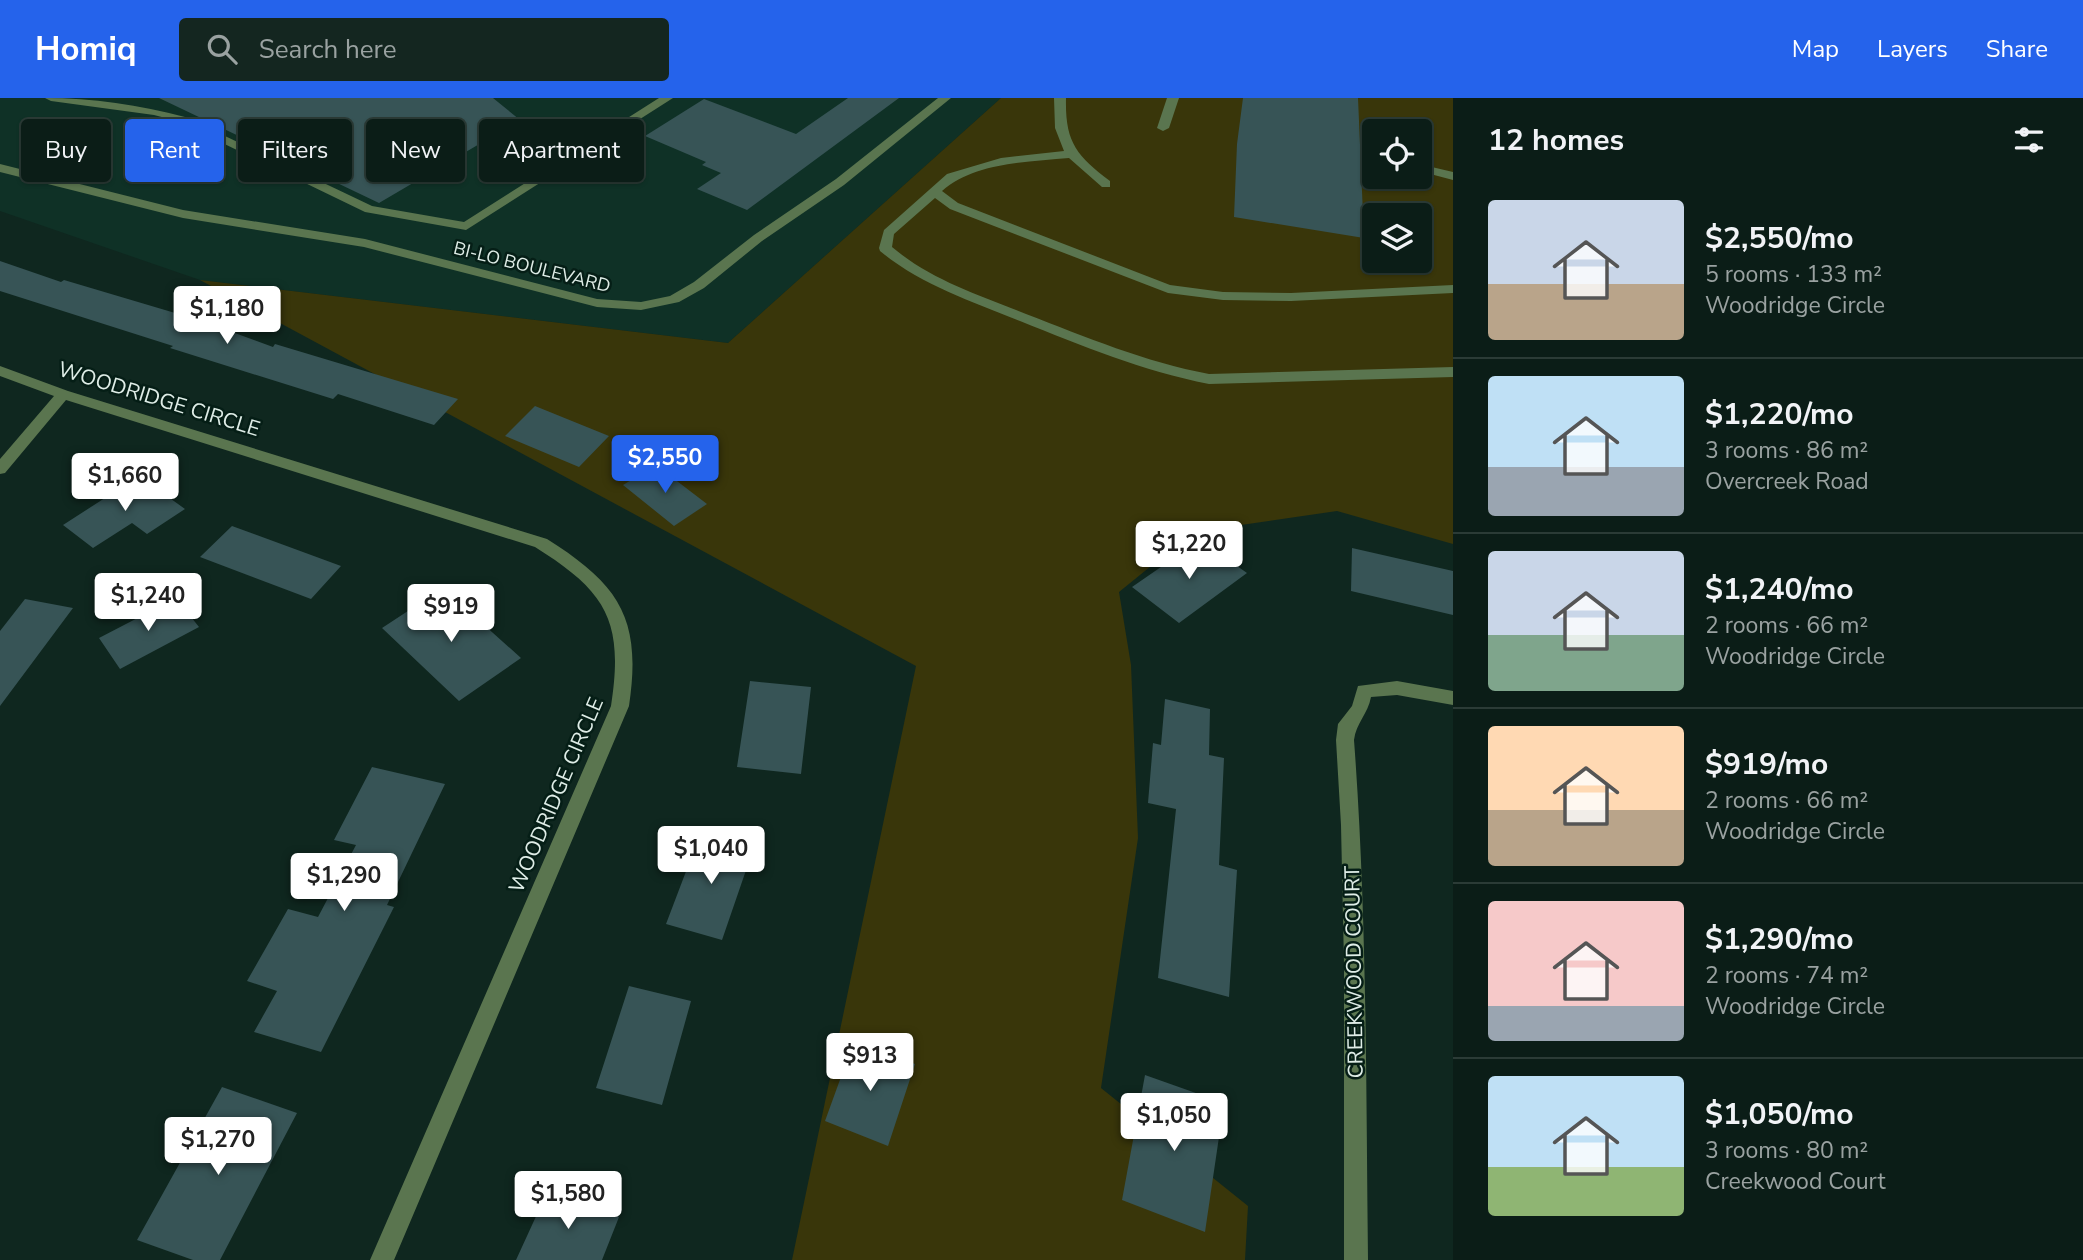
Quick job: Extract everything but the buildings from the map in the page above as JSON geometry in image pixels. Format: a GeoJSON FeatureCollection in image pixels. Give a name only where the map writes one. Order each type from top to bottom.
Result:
{"type":"FeatureCollection","features":[{"type":"Feature","properties":{"kind":"street"},"geometry":{"type":"LineString","coordinates":[[51,98],[154,112],[181,119],[369,209],[466,226],[667,98]]}},
{"type":"Feature","properties":{"kind":"street","name":"BI-LO BOULEVARD"},"geometry":{"type":"LineString","coordinates":[[0,168],[183,214],[365,243],[597,303],[631,306],[674,299],[699,285],[758,238],[840,182],[945,98]]}},
{"type":"Feature","properties":{"kind":"street"},"geometry":{"type":"LineString","coordinates":[[1060,98],[1060,128],[1070,154],[1106,184]]}},
{"type":"Feature","properties":{"kind":"street"},"geometry":{"type":"LineString","coordinates":[[1163,128],[1173,98]]}},
{"type":"Feature","properties":{"kind":"street"},"geometry":{"type":"LineString","coordinates":[[1070,154],[1001,162],[951,177],[888,233],[885,248],[904,266],[971,296],[1170,373],[1209,379],[1453,372]]}},
{"type":"Feature","properties":{"kind":"street"},"geometry":{"type":"LineString","coordinates":[[1432,170],[1453,176]]}},
{"type":"Feature","properties":{"kind":"street"},"geometry":{"type":"LineString","coordinates":[[935,192],[954,206],[1168,289],[1223,296],[1291,297],[1453,289]]}},
{"type":"Feature","properties":{"kind":"street","name":"WOODRIDGE CIRCLE"},"geometry":{"type":"LineString","coordinates":[[0,371],[63,394],[541,543],[573,562],[597,583],[616,613],[625,642],[626,663],[620,706],[382,1260]]}},
{"type":"Feature","properties":{"kind":"street"},"geometry":{"type":"LineString","coordinates":[[0,469],[63,394]]}},
{"type":"Feature","properties":{"kind":"street","name":"CREEKWOOD COURT"},"geometry":{"type":"LineString","coordinates":[[1356,1260],[1354,922],[1345,740],[1348,724],[1360,709],[1364,691],[1398,688],[1453,698]]}},
{"type":"Feature","properties":{"kind":"shaded area"},"geometry":{"type":"Polygon","coordinates":[[[0,98],[1001,98],[728,343],[200,280],[0,211],[0,98]]]}},
{"type":"Feature","properties":{"kind":"shaded area"},"geometry":{"type":"Polygon","coordinates":[[[1001,98],[1453,98],[1453,544],[1337,511],[1193,532],[1119,592],[1131,665],[1138,838],[1101,1088],[1248,1206],[1245,1260],[792,1260],[916,666],[200,280],[728,343],[1001,98]]]}}]}
